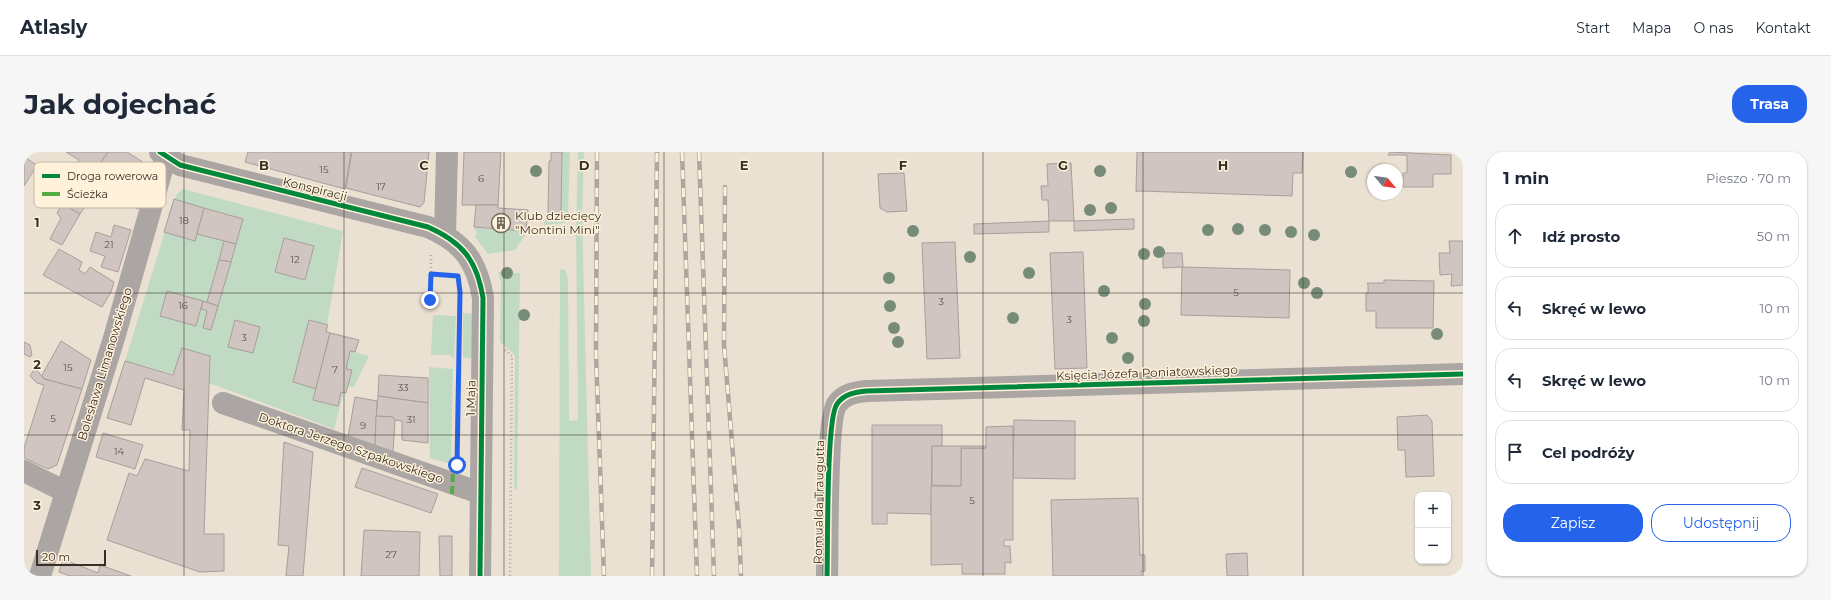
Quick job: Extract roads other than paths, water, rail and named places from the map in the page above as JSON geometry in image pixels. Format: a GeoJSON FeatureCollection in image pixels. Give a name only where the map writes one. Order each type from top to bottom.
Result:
{"type":"FeatureCollection","features":[{"type":"Feature","properties":{"kind":"street"},"geometry":{"type":"LineString","coordinates":[[445,235],[447,152]]}},
{"type":"Feature","properties":{"kind":"street","name":"Konspiracji"},"geometry":{"type":"LineString","coordinates":[[164,153],[180,165],[428,227],[445,235]]}},
{"type":"Feature","properties":{"kind":"street","name":"Bolesława Limanowskiego"},"geometry":{"type":"LineString","coordinates":[[40,576],[114,338],[149,208]]}},
{"type":"Feature","properties":{"kind":"street","name":"1 Maja"},"geometry":{"type":"LineString","coordinates":[[445,235],[461,248],[474,265],[480,280],[483,298],[480,576]]}},
{"type":"Feature","properties":{"kind":"street","name":"Księcia Józefa Poniatowskiego"},"geometry":{"type":"LineString","coordinates":[[836,405],[843,398],[853,393],[867,391],[1463,374]]}},
{"type":"Feature","properties":{"kind":"street","name":"Doktora Jerzego Szpakowskiego"},"geometry":{"type":"LineString","coordinates":[[223,403],[480,493]]}},
{"type":"Feature","properties":{"kind":"street","name":"Romualda Traugutta"},"geometry":{"type":"LineString","coordinates":[[827,576],[830,436],[836,405]]}},
{"type":"Feature","properties":{"kind":"street"},"geometry":{"type":"LineString","coordinates":[[24,471],[66,492]]}},
{"type":"Feature","properties":{"kind":"railway"},"geometry":{"type":"LineString","coordinates":[[597,152],[596,354],[604,576]]}},
{"type":"Feature","properties":{"kind":"railway"},"geometry":{"type":"LineString","coordinates":[[652,576],[657,152]]}},
{"type":"Feature","properties":{"kind":"railway"},"geometry":{"type":"LineString","coordinates":[[682,152],[697,576]]}},
{"type":"Feature","properties":{"kind":"railway"},"geometry":{"type":"LineString","coordinates":[[699,152],[714,576]]}},
{"type":"Feature","properties":{"kind":"railway"},"geometry":{"type":"LineString","coordinates":[[725,187],[724,345],[739,528],[741,576]]}},
{"type":"Feature","properties":{"kind":"place","name":"Klub dziecięcy \"Montini Mini\""},"geometry":{"type":"Point","coordinates":[501,223]}}]}
